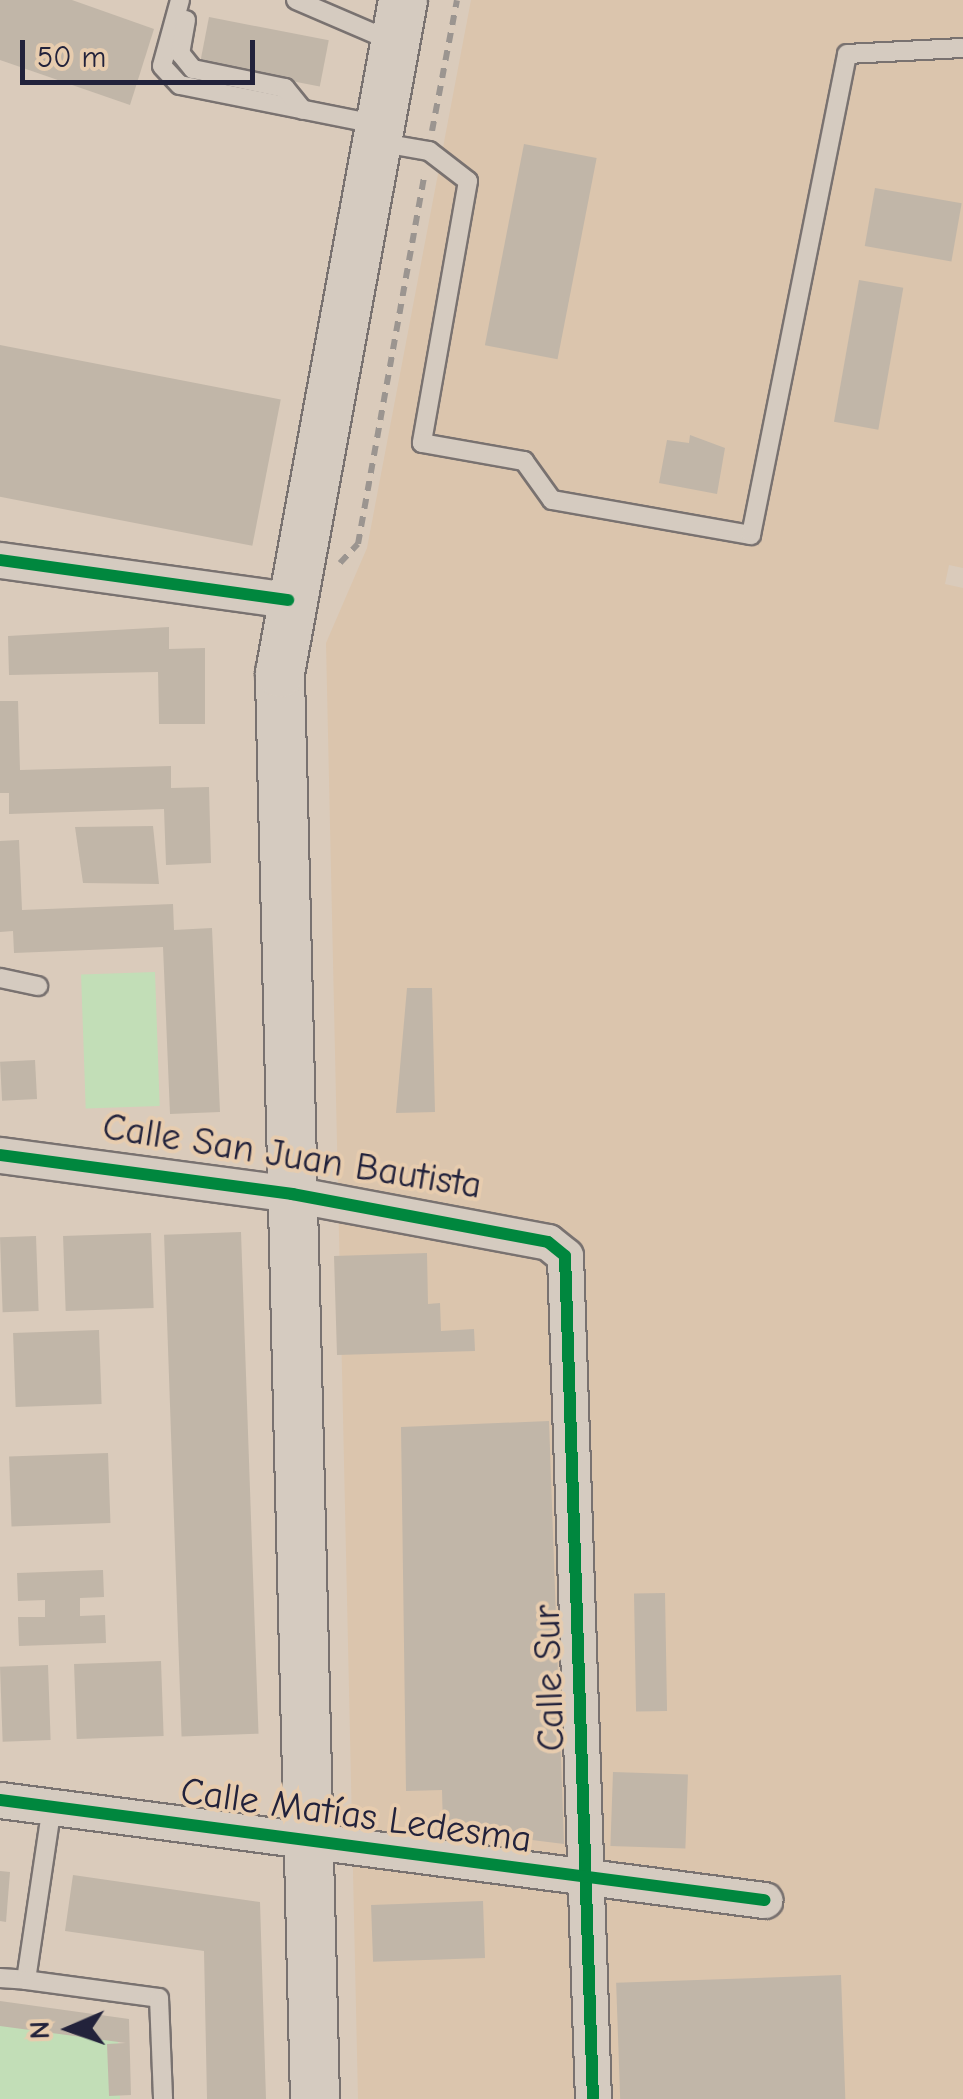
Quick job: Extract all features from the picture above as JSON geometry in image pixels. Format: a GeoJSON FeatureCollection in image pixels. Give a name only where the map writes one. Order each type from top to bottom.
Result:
{"type":"FeatureCollection","features":[{"type":"Feature","properties":{"kind":"main road"},"geometry":{"type":"LineString","coordinates":[[315,2099],[278,748],[288,600],[398,21]]}},
{"type":"Feature","properties":{"kind":"street"},"geometry":{"type":"LineString","coordinates":[[0,560],[288,600]]}},
{"type":"Feature","properties":{"kind":"street","name":"Calle San Juan Bautista"},"geometry":{"type":"LineString","coordinates":[[0,1155],[292,1194],[548,1242],[565,1256]]}},
{"type":"Feature","properties":{"kind":"street","name":"Calle Sur"},"geometry":{"type":"LineString","coordinates":[[565,1256],[592,2099]]}},
{"type":"Feature","properties":{"kind":"street","name":"Calle Matías Ledesma"},"geometry":{"type":"LineString","coordinates":[[0,1800],[764,1900]]}},
{"type":"Feature","properties":{"kind":"lane"},"geometry":{"type":"LineString","coordinates":[[181,0],[162,66],[180,86],[303,110],[429,150],[468,180],[422,443],[524,461],[552,500],[751,535],[847,54],[963,48]]}},
{"type":"Feature","properties":{"kind":"lane"},"geometry":{"type":"LineString","coordinates":[[296,0],[398,21]]}},
{"type":"Feature","properties":{"kind":"lane"},"geometry":{"type":"LineString","coordinates":[[0,978],[38,986]]}},
{"type":"Feature","properties":{"kind":"lane"},"geometry":{"type":"LineString","coordinates":[[26,1980],[52,1806]]}},
{"type":"Feature","properties":{"kind":"lane"},"geometry":{"type":"LineString","coordinates":[[0,1978],[159,1998],[163,2099]]}},
{"type":"Feature","properties":{"kind":"path"},"geometry":{"type":"LineString","coordinates":[[335,579],[358,544],[457,0]]}},
{"type":"Feature","properties":{"kind":"shaded area"},"geometry":{"type":"Polygon","coordinates":[[[471,0],[963,0],[963,568],[949,565],[945,584],[963,588],[963,2099],[358,2099],[326,643],[367,548],[471,0]]]}},
{"type":"Feature","properties":{"kind":"green space"},"geometry":{"type":"Polygon","coordinates":[[[155,972],[160,1106],[86,1109],[81,975],[155,972]]]}},
{"type":"Feature","properties":{"kind":"green space"},"geometry":{"type":"Polygon","coordinates":[[[0,2020],[118,2036],[120,2099],[0,2099],[0,2020]]]}},
{"type":"Feature","properties":{"kind":"building"},"geometry":{"type":"Polygon","coordinates":[[[0,0],[72,0],[154,29],[130,105],[0,60],[0,0]]]}},
{"type":"Feature","properties":{"kind":"building"},"geometry":{"type":"Polygon","coordinates":[[[209,17],[329,40],[320,86],[200,63],[209,17]]]}},
{"type":"Feature","properties":{"kind":"building"},"geometry":{"type":"Polygon","coordinates":[[[524,144],[597,158],[558,359],[485,345],[524,144]]]}},
{"type":"Feature","properties":{"kind":"building"},"geometry":{"type":"Polygon","coordinates":[[[875,188],[962,203],[951,261],[865,246],[875,188]]]}},
{"type":"Feature","properties":{"kind":"building"},"geometry":{"type":"Polygon","coordinates":[[[859,280],[903,288],[878,430],[834,422],[859,280]]]}},
{"type":"Feature","properties":{"kind":"building"},"geometry":{"type":"Polygon","coordinates":[[[0,345],[281,400],[252,546],[0,497],[0,345]]]}},
{"type":"Feature","properties":{"kind":"building"},"geometry":{"type":"Polygon","coordinates":[[[690,435],[725,448],[717,494],[659,483],[667,440],[689,443],[690,435]]]}},
{"type":"Feature","properties":{"kind":"building"},"geometry":{"type":"Polygon","coordinates":[[[169,627],[169,649],[205,648],[205,724],[159,724],[158,672],[9,675],[8,636],[169,627]]]}},
{"type":"Feature","properties":{"kind":"building"},"geometry":{"type":"Polygon","coordinates":[[[0,701],[18,701],[20,770],[171,766],[171,788],[209,787],[211,863],[166,865],[164,809],[9,814],[9,793],[0,793],[0,701]]]}},
{"type":"Feature","properties":{"kind":"building"},"geometry":{"type":"Polygon","coordinates":[[[153,826],[159,884],[83,883],[75,827],[153,826]]]}},
{"type":"Feature","properties":{"kind":"building"},"geometry":{"type":"Polygon","coordinates":[[[19,840],[22,910],[173,904],[174,930],[212,928],[220,1112],[170,1114],[163,947],[14,953],[13,931],[0,932],[0,841],[19,840]]]}},
{"type":"Feature","properties":{"kind":"building"},"geometry":{"type":"Polygon","coordinates":[[[407,988],[432,988],[435,1112],[396,1113],[407,988]]]}},
{"type":"Feature","properties":{"kind":"building"},"geometry":{"type":"Polygon","coordinates":[[[35,1060],[37,1099],[2,1101],[0,1062],[35,1060]]]}},
{"type":"Feature","properties":{"kind":"building"},"geometry":{"type":"Polygon","coordinates":[[[241,1232],[259,1734],[182,1736],[164,1235],[241,1232]]]}},
{"type":"Feature","properties":{"kind":"building"},"geometry":{"type":"Polygon","coordinates":[[[151,1233],[154,1308],[66,1311],[63,1236],[151,1233]]]}},
{"type":"Feature","properties":{"kind":"building"},"geometry":{"type":"Polygon","coordinates":[[[36,1236],[39,1311],[3,1312],[0,1237],[36,1236]]]}},
{"type":"Feature","properties":{"kind":"building"},"geometry":{"type":"Polygon","coordinates":[[[427,1253],[428,1304],[440,1303],[441,1331],[474,1329],[475,1351],[337,1355],[334,1256],[427,1253]]]}},
{"type":"Feature","properties":{"kind":"building"},"geometry":{"type":"Polygon","coordinates":[[[99,1330],[102,1404],[16,1407],[13,1333],[99,1330]]]}},
{"type":"Feature","properties":{"kind":"building"},"geometry":{"type":"Polygon","coordinates":[[[549,1421],[564,1844],[443,1829],[442,1790],[406,1791],[401,1427],[549,1421]]]}},
{"type":"Feature","properties":{"kind":"building"},"geometry":{"type":"Polygon","coordinates":[[[108,1453],[110,1523],[12,1526],[9,1456],[108,1453]]]}},
{"type":"Feature","properties":{"kind":"building"},"geometry":{"type":"Polygon","coordinates":[[[103,1570],[104,1597],[80,1598],[80,1616],[105,1615],[106,1643],[19,1646],[18,1617],[45,1617],[45,1600],[18,1601],[17,1573],[103,1570]]]}},
{"type":"Feature","properties":{"kind":"building"},"geometry":{"type":"Polygon","coordinates":[[[665,1593],[667,1711],[636,1712],[634,1594],[665,1593]]]}},
{"type":"Feature","properties":{"kind":"building"},"geometry":{"type":"Polygon","coordinates":[[[161,1661],[164,1736],[77,1739],[74,1664],[161,1661]]]}},
{"type":"Feature","properties":{"kind":"building"},"geometry":{"type":"Polygon","coordinates":[[[48,1665],[51,1740],[3,1742],[0,1667],[48,1665]]]}},
{"type":"Feature","properties":{"kind":"building"},"geometry":{"type":"Polygon","coordinates":[[[613,1772],[688,1775],[685,1849],[610,1846],[613,1772]]]}},
{"type":"Feature","properties":{"kind":"building"},"geometry":{"type":"Polygon","coordinates":[[[0,1871],[10,1872],[6,1922],[0,1921],[0,1871]]]}},
{"type":"Feature","properties":{"kind":"building"},"geometry":{"type":"Polygon","coordinates":[[[73,1875],[260,1902],[266,2099],[207,2099],[204,1951],[65,1931],[73,1875]]]}},
{"type":"Feature","properties":{"kind":"building"},"geometry":{"type":"Polygon","coordinates":[[[483,1901],[485,1958],[373,1962],[371,1905],[483,1901]]]}},
{"type":"Feature","properties":{"kind":"building"},"geometry":{"type":"Polygon","coordinates":[[[841,1975],[845,2099],[620,2099],[616,1983],[841,1975]]]}},
{"type":"Feature","properties":{"kind":"building"},"geometry":{"type":"Polygon","coordinates":[[[0,2001],[129,2019],[131,2095],[109,2096],[107,2044],[126,2043],[0,2026],[0,2001]]]}},
{"type":"Feature","properties":{"kind":"cycle path"},"geometry":{"type":"LineString","coordinates":[[0,560],[288,600]]}},
{"type":"Feature","properties":{"kind":"cycle path"},"geometry":{"type":"LineString","coordinates":[[0,1155],[292,1194],[548,1242],[565,1256],[593,2099]]}},
{"type":"Feature","properties":{"kind":"cycle path"},"geometry":{"type":"LineString","coordinates":[[0,1800],[764,1900]]}}]}
